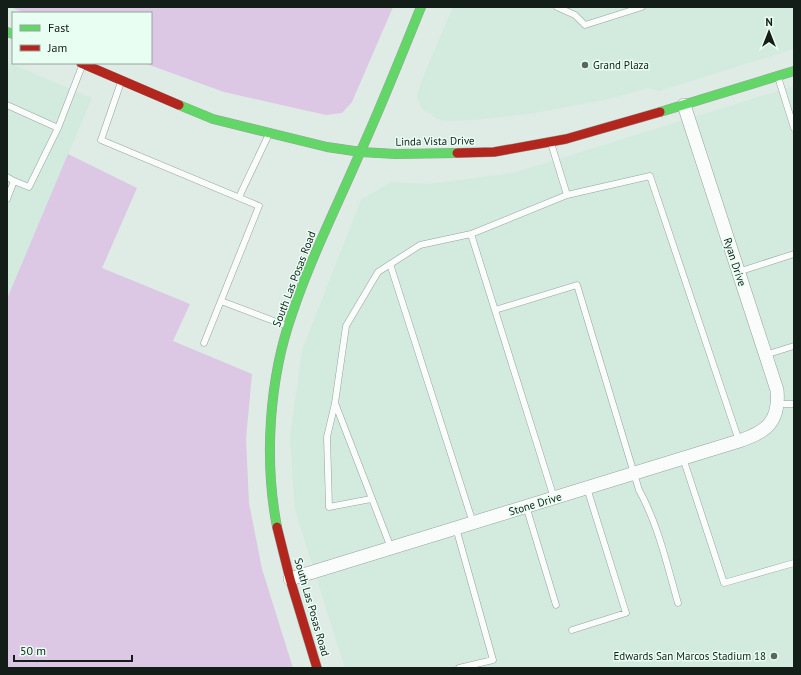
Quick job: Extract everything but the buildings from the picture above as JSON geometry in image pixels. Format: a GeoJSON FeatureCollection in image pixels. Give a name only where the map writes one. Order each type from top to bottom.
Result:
{"type":"FeatureCollection","features":[{"type":"Feature","properties":{"kind":"main road","name":"South Las Posas Road"},"geometry":{"type":"LineString","coordinates":[[317,668],[290,579],[277,526],[271,480],[272,414],[280,359],[288,326],[307,273],[361,152],[422,7]]}},
{"type":"Feature","properties":{"kind":"main road","name":"Linda Vista Drive"},"geometry":{"type":"LineString","coordinates":[[84,64],[213,119],[327,147],[361,152],[396,154],[494,152],[566,139],[794,71]]}},
{"type":"Feature","properties":{"kind":"street","name":"Ryan Drive"},"geometry":{"type":"LineString","coordinates":[[684,105],[777,390],[778,404],[773,419]]}},
{"type":"Feature","properties":{"kind":"street","name":"Stone Drive"},"geometry":{"type":"LineString","coordinates":[[290,579],[752,437],[765,430],[773,419]]}},
{"type":"Feature","properties":{"kind":"lane"},"geometry":{"type":"LineString","coordinates":[[557,7],[575,16],[585,25],[642,7]]}},
{"type":"Feature","properties":{"kind":"lane"},"geometry":{"type":"LineString","coordinates":[[7,178],[29,187],[58,128],[82,64]]}},
{"type":"Feature","properties":{"kind":"lane"},"geometry":{"type":"LineString","coordinates":[[778,76],[794,128]]}},
{"type":"Feature","properties":{"kind":"lane"},"geometry":{"type":"LineString","coordinates":[[122,80],[101,140],[259,206],[204,343]]}},
{"type":"Feature","properties":{"kind":"lane"},"geometry":{"type":"LineString","coordinates":[[7,105],[58,128]]}},
{"type":"Feature","properties":{"kind":"lane"},"geometry":{"type":"LineString","coordinates":[[239,198],[269,132]]}},
{"type":"Feature","properties":{"kind":"lane"},"geometry":{"type":"LineString","coordinates":[[550,142],[567,195]]}},
{"type":"Feature","properties":{"kind":"lane"},"geometry":{"type":"LineString","coordinates":[[371,499],[329,507],[327,437],[335,404],[346,326],[378,272],[420,245],[471,234],[567,195],[650,176],[739,441]]}},
{"type":"Feature","properties":{"kind":"lane"},"geometry":{"type":"LineString","coordinates":[[7,199],[14,181]]}},
{"type":"Feature","properties":{"kind":"lane"},"geometry":{"type":"LineString","coordinates":[[471,234],[554,498]]}},
{"type":"Feature","properties":{"kind":"lane"},"geometry":{"type":"LineString","coordinates":[[738,272],[794,254]]}},
{"type":"Feature","properties":{"kind":"lane"},"geometry":{"type":"LineString","coordinates":[[390,264],[472,523]]}},
{"type":"Feature","properties":{"kind":"lane"},"geometry":{"type":"LineString","coordinates":[[495,310],[577,285],[639,490],[646,503],[660,540],[678,603]]}},
{"type":"Feature","properties":{"kind":"lane"},"geometry":{"type":"LineString","coordinates":[[221,301],[288,326]]}},
{"type":"Feature","properties":{"kind":"lane"},"geometry":{"type":"LineString","coordinates":[[765,356],[794,346]]}},
{"type":"Feature","properties":{"kind":"lane"},"geometry":{"type":"LineString","coordinates":[[335,404],[391,548]]}},
{"type":"Feature","properties":{"kind":"lane"},"geometry":{"type":"LineString","coordinates":[[778,404],[794,404]]}},
{"type":"Feature","properties":{"kind":"lane"},"geometry":{"type":"LineString","coordinates":[[683,458],[724,583],[794,562]]}},
{"type":"Feature","properties":{"kind":"lane"},"geometry":{"type":"LineString","coordinates":[[572,630],[626,613],[587,488]]}},
{"type":"Feature","properties":{"kind":"lane"},"geometry":{"type":"LineString","coordinates":[[526,506],[556,605]]}},
{"type":"Feature","properties":{"kind":"lane"},"geometry":{"type":"LineString","coordinates":[[456,528],[493,660],[459,668]]}},
{"type":"Feature","properties":{"kind":"shaded area"},"geometry":{"type":"Polygon","coordinates":[[[11,7],[393,7],[352,102],[342,113],[326,115],[224,92],[147,64],[152,64],[152,12],[23,12],[11,7]]]}},
{"type":"Feature","properties":{"kind":"shaded area","name":"Grand Plaza"},"geometry":{"type":"Polygon","coordinates":[[[453,7],[794,7],[794,49],[659,91],[648,88],[609,99],[529,114],[474,120],[445,121],[436,118],[422,109],[417,96],[421,82],[453,7]]]}},
{"type":"Feature","properties":{"kind":"shaded area"},"geometry":{"type":"Polygon","coordinates":[[[7,62],[92,98],[7,299],[7,62]]]}},
{"type":"Feature","properties":{"kind":"shaded area"},"geometry":{"type":"Polygon","coordinates":[[[794,86],[794,668],[345,668],[295,510],[290,437],[302,350],[361,200],[391,182],[428,184],[513,173],[794,86]]]}},
{"type":"Feature","properties":{"kind":"shaded area"},"geometry":{"type":"Polygon","coordinates":[[[68,154],[137,188],[102,268],[190,304],[173,341],[252,374],[246,439],[249,503],[262,569],[293,668],[7,668],[7,299],[68,154]]]}},
{"type":"Feature","properties":{"kind":"traffic: fast"},"geometry":{"type":"LineString","coordinates":[[277,527],[271,475],[271,420],[278,365],[284,339],[307,274],[375,119],[421,7]]}},
{"type":"Feature","properties":{"kind":"traffic: fast"},"geometry":{"type":"LineString","coordinates":[[7,32],[12,34]]}},
{"type":"Feature","properties":{"kind":"traffic: fast"},"geometry":{"type":"LineString","coordinates":[[660,112],[794,71]]}},
{"type":"Feature","properties":{"kind":"traffic: fast"},"geometry":{"type":"LineString","coordinates":[[179,105],[213,119],[327,147],[361,152],[396,154],[457,153]]}},
{"type":"Feature","properties":{"kind":"traffic: jam"},"geometry":{"type":"LineString","coordinates":[[83,64],[179,105]]}},
{"type":"Feature","properties":{"kind":"traffic: jam"},"geometry":{"type":"LineString","coordinates":[[457,153],[494,152],[566,139],[660,112]]}},
{"type":"Feature","properties":{"kind":"traffic: jam"},"geometry":{"type":"LineString","coordinates":[[277,527],[290,579],[317,668]]}},
{"type":"Feature","properties":{"kind":"place","name":"Grand Plaza"},"geometry":{"type":"Point","coordinates":[585,65]}},
{"type":"Feature","properties":{"kind":"place","name":"Edwards San Marcos Stadium 18"},"geometry":{"type":"Point","coordinates":[774,656]}}]}
